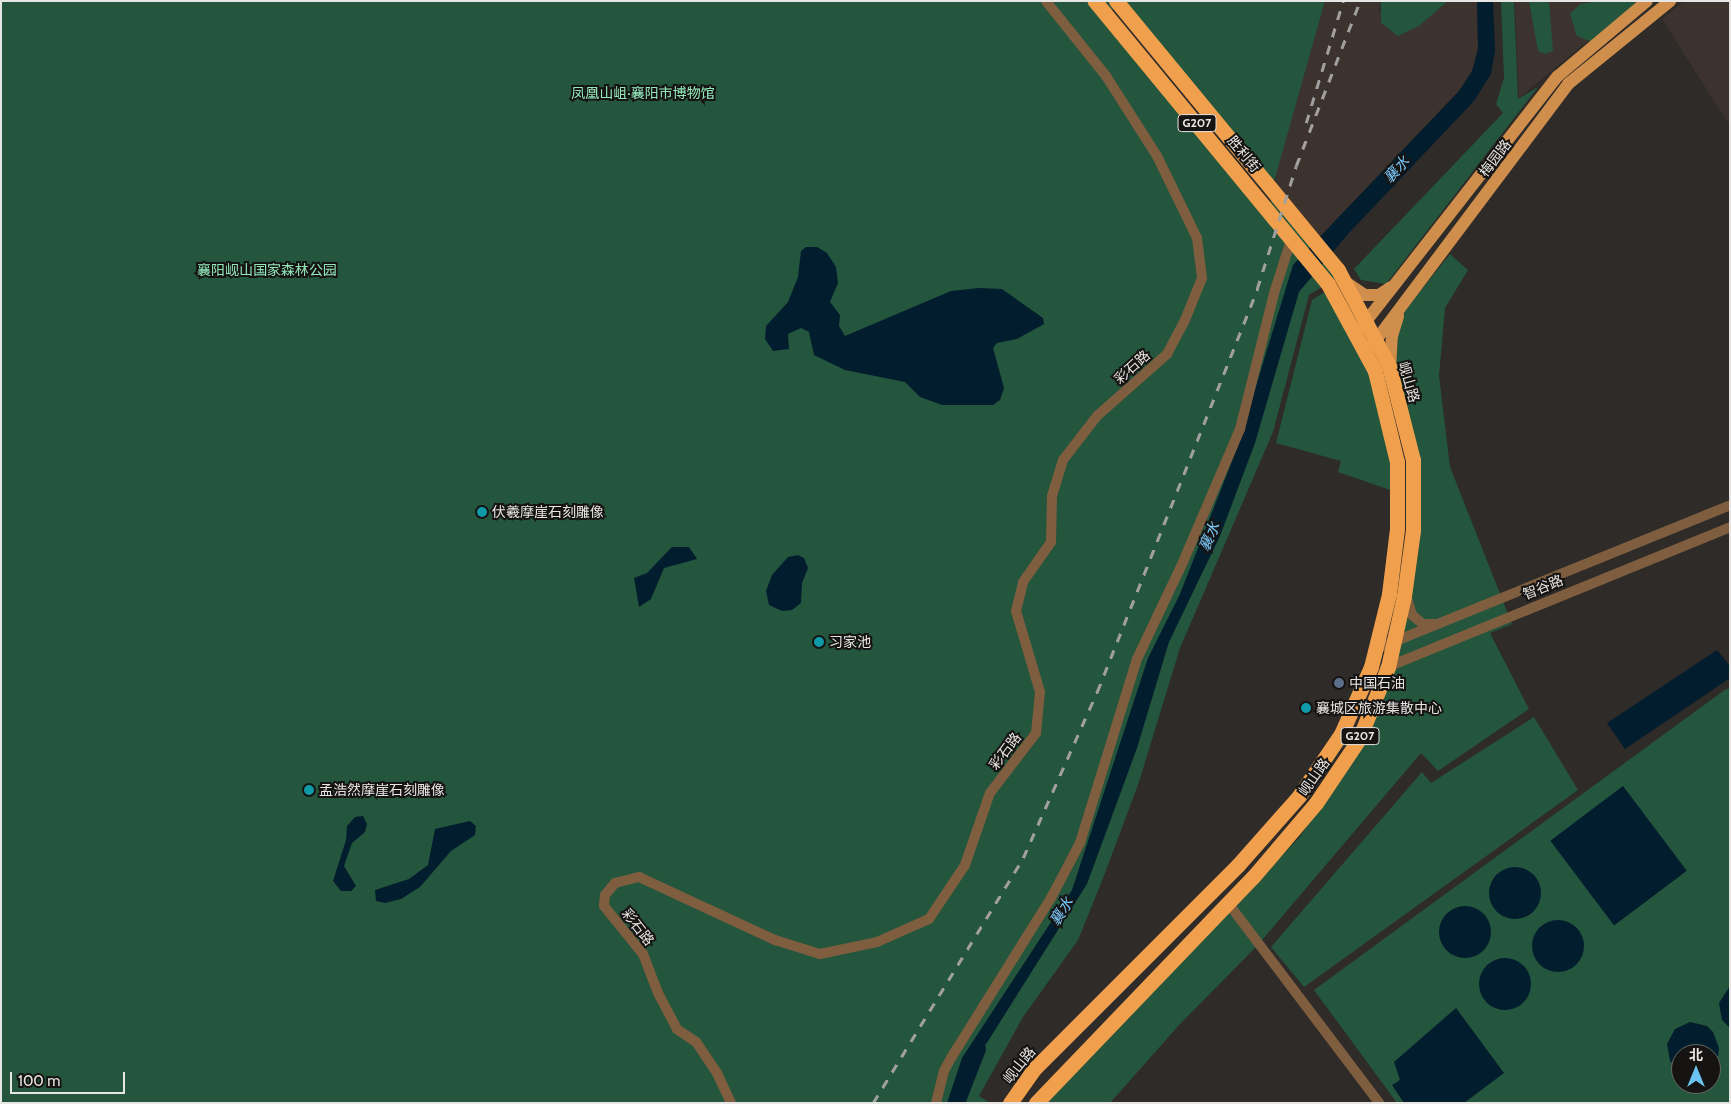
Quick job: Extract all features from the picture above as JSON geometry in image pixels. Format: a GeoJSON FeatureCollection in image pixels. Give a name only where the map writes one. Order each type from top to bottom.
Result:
{"type":"FeatureCollection","features":[{"type":"Feature","properties":{"kind":"highway","name":"胜利街"},"geometry":{"type":"LineString","coordinates":[[1094,1],[1296,241],[1328,284]]}},
{"type":"Feature","properties":{"kind":"highway","name":"胜利街"},"geometry":{"type":"LineString","coordinates":[[1116,1],[1341,275]]}},
{"type":"Feature","properties":{"kind":"highway","name":"岘山路"},"geometry":{"type":"LineString","coordinates":[[1036,1103],[1228,903],[1316,803],[1359,739],[1388,667],[1405,592],[1413,530],[1412,460],[1390,370],[1341,275]]}},
{"type":"Feature","properties":{"kind":"highway","name":"岘山路"},"geometry":{"type":"LineString","coordinates":[[1010,1103],[1034,1069],[1238,865],[1299,796],[1341,734],[1368,674],[1376,649],[1388,594],[1397,529],[1397,462],[1374,371],[1328,284]]}},
{"type":"Feature","properties":{"kind":"main road","name":"梅园路"},"geometry":{"type":"LineString","coordinates":[[1355,335],[1558,76],[1647,1]]}},
{"type":"Feature","properties":{"kind":"main road","name":"梅园路"},"geometry":{"type":"LineString","coordinates":[[1365,354],[1568,84],[1670,1]]}},
{"type":"Feature","properties":{"kind":"main road"},"geometry":{"type":"LineString","coordinates":[[1341,275],[1365,295],[1379,295],[1398,282]]}},
{"type":"Feature","properties":{"kind":"main road"},"geometry":{"type":"LineString","coordinates":[[1390,370],[1392,336],[1399,310]]}},
{"type":"Feature","properties":{"kind":"street","name":"彩石路"},"geometry":{"type":"LineString","coordinates":[[731,1103],[717,1072],[696,1042],[678,1029],[658,992],[643,954],[604,906],[605,895],[615,883],[639,877],[775,940],[820,954],[877,942],[929,919],[965,864],[990,793],[1036,733],[1040,692],[1016,612],[1023,582],[1051,542],[1052,496],[1063,460],[1097,416],[1167,354],[1185,320],[1202,278],[1197,238],[1157,156],[1106,76],[1046,1]]}},
{"type":"Feature","properties":{"kind":"street"},"geometry":{"type":"LineString","coordinates":[[936,1103],[944,1071],[1051,898],[1080,843],[1137,659],[1183,562],[1240,429],[1275,290],[1296,241]]}},
{"type":"Feature","properties":{"kind":"street","name":"智谷路"},"geometry":{"type":"LineString","coordinates":[[1376,649],[1730,505]]}},
{"type":"Feature","properties":{"kind":"street","name":"智谷路"},"geometry":{"type":"LineString","coordinates":[[1368,674],[1730,527]]}},
{"type":"Feature","properties":{"kind":"street"},"geometry":{"type":"LineString","coordinates":[[1405,592],[1412,615],[1423,624],[1439,624]]}},
{"type":"Feature","properties":{"kind":"street"},"geometry":{"type":"LineString","coordinates":[[1372,709],[1391,674],[1403,660]]}},
{"type":"Feature","properties":{"kind":"street"},"geometry":{"type":"LineString","coordinates":[[1228,903],[1379,1103]]}},
{"type":"Feature","properties":{"kind":"shaded area"},"geometry":{"type":"Polygon","coordinates":[[[1325,1],[1381,1],[1379,11],[1419,26],[1448,1],[1477,1],[1478,49],[1472,71],[1459,91],[1320,237],[1237,282],[1276,184],[1276,173],[1325,1]]]}},
{"type":"Feature","properties":{"kind":"shaded area"},"geometry":{"type":"Polygon","coordinates":[[[1515,1],[1636,1],[1519,98],[1515,1]]]}},
{"type":"Feature","properties":{"kind":"shaded area"},"geometry":{"type":"Polygon","coordinates":[[[1684,1],[1730,1],[1730,126],[1662,19],[1684,1]]]}},
{"type":"Feature","properties":{"kind":"green space"},"geometry":{"type":"Polygon","coordinates":[[[1,1],[1325,1],[1272,189],[1118,5],[1106,15],[1265,214],[1271,200],[1303,217],[1346,268],[1338,277],[1309,295],[1273,432],[1180,648],[1139,782],[1102,881],[1078,940],[1023,1017],[979,1096],[990,1103],[1,1103],[1,1]]]}},
{"type":"Feature","properties":{"kind":"green space"},"geometry":{"type":"Polygon","coordinates":[[[1381,1],[1448,1],[1419,26],[1398,36],[1381,23],[1381,1]]]}},
{"type":"Feature","properties":{"kind":"green space"},"geometry":{"type":"Polygon","coordinates":[[[1501,1],[1514,1],[1518,99],[1538,87],[1386,284],[1361,280],[1354,269],[1503,113],[1496,104],[1504,78],[1501,1]]]}},
{"type":"Feature","properties":{"kind":"green space"},"geometry":{"type":"Polygon","coordinates":[[[1529,1],[1549,1],[1553,51],[1545,54],[1538,51],[1529,1]]]}},
{"type":"Feature","properties":{"kind":"green space"},"geometry":{"type":"Polygon","coordinates":[[[1599,1],[1641,1],[1592,42],[1577,36],[1570,14],[1580,4],[1599,1]]]}},
{"type":"Feature","properties":{"kind":"green space"},"geometry":{"type":"Polygon","coordinates":[[[1450,254],[1468,270],[1445,308],[1439,376],[1450,467],[1512,624],[1490,633],[1529,709],[1438,771],[1421,753],[1257,946],[1180,1024],[1110,1103],[1046,1103],[1079,1065],[1298,839],[1367,741],[1407,620],[1421,525],[1418,462],[1385,335],[1450,254]]]}},
{"type":"Feature","properties":{"kind":"green space"},"geometry":{"type":"Polygon","coordinates":[[[1326,291],[1372,374],[1391,465],[1390,490],[1338,472],[1341,461],[1276,443],[1312,300],[1326,291]]]}},
{"type":"Feature","properties":{"kind":"green space"},"geometry":{"type":"Polygon","coordinates":[[[1726,689],[1730,689],[1730,1103],[1397,1103],[1314,990],[1726,689]]]}},
{"type":"Feature","properties":{"kind":"green space"},"geometry":{"type":"Polygon","coordinates":[[[1534,717],[1578,790],[1304,987],[1271,947],[1422,772],[1431,783],[1534,717]]]}},
{"type":"Feature","properties":{"kind":"water","name":"襄水"},"geometry":{"type":"Polygon","coordinates":[[[1477,1],[1493,1],[1495,51],[1491,74],[1474,101],[1348,234],[1299,292],[1255,443],[1220,536],[1169,642],[1137,748],[1087,884],[971,1068],[963,1103],[947,1103],[962,1058],[1072,890],[1148,658],[1180,594],[1236,451],[1293,265],[1459,91],[1472,71],[1478,49],[1477,1]]]}},
{"type":"Feature","properties":{"kind":"water"},"geometry":{"type":"Polygon","coordinates":[[[806,247],[817,247],[827,253],[836,267],[838,283],[830,302],[840,315],[839,326],[845,336],[951,291],[979,288],[1002,289],[1043,318],[1044,324],[1017,339],[997,343],[993,348],[1004,388],[1000,400],[993,405],[942,405],[920,397],[905,382],[845,370],[814,355],[809,332],[801,328],[788,334],[789,349],[773,351],[765,339],[766,326],[788,302],[798,277],[801,251],[806,247]]]}},
{"type":"Feature","properties":{"kind":"water"},"geometry":{"type":"Polygon","coordinates":[[[672,547],[689,547],[697,559],[664,568],[651,599],[639,607],[634,578],[647,573],[672,547]]]}},
{"type":"Feature","properties":{"kind":"water"},"geometry":{"type":"Polygon","coordinates":[[[798,555],[804,558],[808,568],[802,583],[801,603],[792,610],[782,611],[769,605],[766,591],[772,575],[788,557],[798,555]]]}},
{"type":"Feature","properties":{"kind":"water"},"geometry":{"type":"Polygon","coordinates":[[[1717,650],[1730,666],[1730,678],[1625,749],[1607,723],[1717,650]]]}},
{"type":"Feature","properties":{"kind":"water"},"geometry":{"type":"Polygon","coordinates":[[[1623,786],[1687,871],[1614,925],[1550,841],[1623,786]]]}},
{"type":"Feature","properties":{"kind":"water"},"geometry":{"type":"Polygon","coordinates":[[[363,816],[367,824],[365,832],[352,843],[344,866],[356,886],[351,891],[341,891],[333,881],[346,840],[347,826],[355,817],[363,816]]]}},
{"type":"Feature","properties":{"kind":"water"},"geometry":{"type":"Polygon","coordinates":[[[470,821],[476,826],[475,835],[451,851],[420,887],[401,899],[385,903],[376,901],[375,890],[409,879],[428,865],[435,829],[470,821]]]}},
{"type":"Feature","properties":{"kind":"water"},"geometry":{"type":"Polygon","coordinates":[[[1510,867],[1520,867],[1529,871],[1537,879],[1541,893],[1537,907],[1529,915],[1520,919],[1510,919],[1501,915],[1493,907],[1489,898],[1489,888],[1493,879],[1501,871],[1510,867]]]}},
{"type":"Feature","properties":{"kind":"water"},"geometry":{"type":"Polygon","coordinates":[[[1460,906],[1470,906],[1479,910],[1487,918],[1491,932],[1487,946],[1479,954],[1470,958],[1460,958],[1451,954],[1443,946],[1439,937],[1439,927],[1443,918],[1451,910],[1460,906]]]}},
{"type":"Feature","properties":{"kind":"water"},"geometry":{"type":"Polygon","coordinates":[[[1553,920],[1563,920],[1572,924],[1580,932],[1584,946],[1580,960],[1572,968],[1563,972],[1553,972],[1544,968],[1536,960],[1532,951],[1532,941],[1536,932],[1544,924],[1553,920]]]}},
{"type":"Feature","properties":{"kind":"water"},"geometry":{"type":"Polygon","coordinates":[[[1500,958],[1510,958],[1519,962],[1527,970],[1531,984],[1527,998],[1519,1006],[1510,1010],[1500,1010],[1491,1006],[1483,998],[1479,989],[1479,979],[1483,970],[1491,962],[1500,958]]]}},
{"type":"Feature","properties":{"kind":"water"},"geometry":{"type":"Polygon","coordinates":[[[1730,986],[1730,1028],[1722,1020],[1719,1003],[1730,986]]]}},
{"type":"Feature","properties":{"kind":"water"},"geometry":{"type":"Polygon","coordinates":[[[1456,1008],[1504,1073],[1464,1103],[1404,1103],[1392,1085],[1400,1080],[1394,1062],[1456,1008]]]}},
{"type":"Feature","properties":{"kind":"water"},"geometry":{"type":"Polygon","coordinates":[[[1690,1022],[1707,1026],[1713,1032],[1718,1044],[1671,1044],[1671,1062],[1667,1044],[1675,1029],[1690,1022]]]}},
{"type":"Feature","properties":{"kind":"waterway","name":"襄水"},"geometry":{"type":"LineString","coordinates":[[958,1103],[979,1049]]}},
{"type":"Feature","properties":{"kind":"railway"},"geometry":{"type":"LineString","coordinates":[[1306,123],[1343,1]]}},
{"type":"Feature","properties":{"kind":"railway"},"geometry":{"type":"LineString","coordinates":[[873,1103],[1023,858],[1097,692],[1257,289],[1296,166],[1360,1]]}},
{"type":"Feature","properties":{"kind":"place","name":"伏羲摩崖石刻雕像"},"geometry":{"type":"Point","coordinates":[482,512]}},
{"type":"Feature","properties":{"kind":"place","name":"习家池"},"geometry":{"type":"Point","coordinates":[819,642]}},
{"type":"Feature","properties":{"kind":"place","name":"中国石油"},"geometry":{"type":"Point","coordinates":[1339,683]}},
{"type":"Feature","properties":{"kind":"place","name":"襄城区旅游集散中心"},"geometry":{"type":"Point","coordinates":[1306,708]}},
{"type":"Feature","properties":{"kind":"place","name":"孟浩然摩崖石刻雕像"},"geometry":{"type":"Point","coordinates":[309,790]}},
{"type":"Feature","properties":{"kind":"park label","name":"凤凰山岨·襄阳市博物馆"},"geometry":{"type":"Point","coordinates":[643,93]}},
{"type":"Feature","properties":{"kind":"park label","name":"襄阳岘山国家森林公园"},"geometry":{"type":"Point","coordinates":[267,270]}}]}
